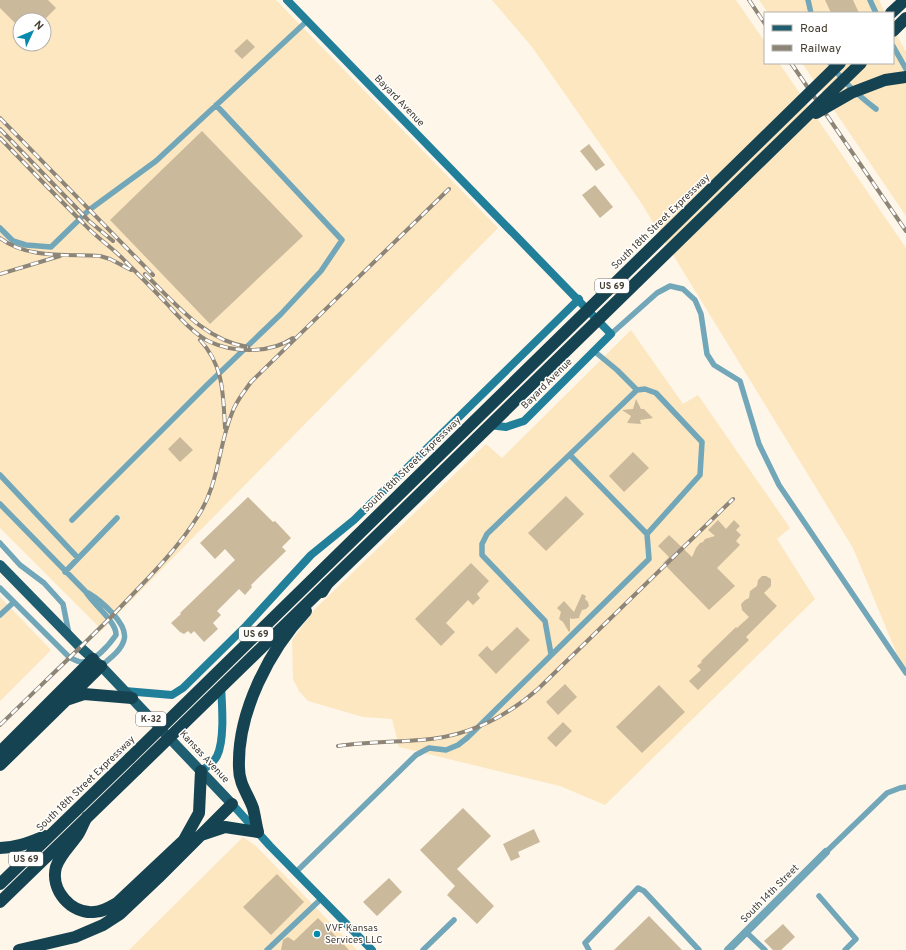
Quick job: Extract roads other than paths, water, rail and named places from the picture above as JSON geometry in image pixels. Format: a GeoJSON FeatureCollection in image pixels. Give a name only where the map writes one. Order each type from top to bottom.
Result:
{"type":"FeatureCollection","features":[{"type":"Feature","properties":{"kind":"highway"},"geometry":{"type":"LineString","coordinates":[[892,12],[903,2]]}},
{"type":"Feature","properties":{"kind":"highway"},"geometry":{"type":"LineString","coordinates":[[894,30],[906,18]]}},
{"type":"Feature","properties":{"kind":"highway"},"geometry":{"type":"LineString","coordinates":[[802,121],[860,64]]}},
{"type":"Feature","properties":{"kind":"highway","name":"South 18th Street Expressway"},"geometry":{"type":"LineString","coordinates":[[0,884],[835,65]]}},
{"type":"Feature","properties":{"kind":"highway","name":"US 69"},"geometry":{"type":"LineString","coordinates":[[0,902],[802,121],[851,93],[885,80],[906,77]]}},
{"type":"Feature","properties":{"kind":"highway"},"geometry":{"type":"LineString","coordinates":[[201,835],[225,827],[258,832],[252,807],[243,788],[239,769],[242,730],[258,684],[287,633],[318,599],[326,584]]}},
{"type":"Feature","properties":{"kind":"highway"},"geometry":{"type":"LineString","coordinates":[[0,765],[68,700],[97,662]]}},
{"type":"Feature","properties":{"kind":"highway"},"geometry":{"type":"LineString","coordinates":[[0,752],[97,662]]}},
{"type":"Feature","properties":{"kind":"highway"},"geometry":{"type":"LineString","coordinates":[[68,700],[84,694],[128,695]]}},
{"type":"Feature","properties":{"kind":"highway"},"geometry":{"type":"LineString","coordinates":[[86,817],[77,836],[60,857],[56,868],[55,880],[57,889],[63,899],[71,906],[81,911],[94,912],[105,910],[117,903],[184,840],[198,814],[201,771]]}},
{"type":"Feature","properties":{"kind":"highway"},"geometry":{"type":"LineString","coordinates":[[19,950],[75,937],[103,925],[120,914],[232,804]]}},
{"type":"Feature","properties":{"kind":"highway"},"geometry":{"type":"LineString","coordinates":[[0,848],[10,848],[24,845],[52,833]]}},
{"type":"Feature","properties":{"kind":"main road","name":"Kansas Avenue"},"geometry":{"type":"LineString","coordinates":[[0,565],[69,636],[97,662],[232,804]]}},
{"type":"Feature","properties":{"kind":"street","name":"Bayard Avenue"},"geometry":{"type":"LineString","coordinates":[[201,771],[211,763],[218,754],[222,732],[221,682],[489,424],[506,426],[524,421],[611,334],[287,0]]}},
{"type":"Feature","properties":{"kind":"street"},"geometry":{"type":"LineString","coordinates":[[128,695],[172,695],[183,688],[246,626],[311,556],[354,520],[579,300]]}},
{"type":"Feature","properties":{"kind":"street","name":"Kansas Avenue"},"geometry":{"type":"LineString","coordinates":[[232,804],[372,950]]}},
{"type":"Feature","properties":{"kind":"street","name":"South 14th Street"},"geometry":{"type":"LineString","coordinates":[[728,950],[826,852]]}},
{"type":"Feature","properties":{"kind":"lane"},"geometry":{"type":"LineString","coordinates":[[808,0],[811,12]]}},
{"type":"Feature","properties":{"kind":"lane"},"geometry":{"type":"LineString","coordinates":[[870,0],[876,12]]}},
{"type":"Feature","properties":{"kind":"lane"},"geometry":{"type":"LineString","coordinates":[[0,228],[13,241],[26,245],[51,247],[89,210],[156,161],[307,21]]}},
{"type":"Feature","properties":{"kind":"lane"},"geometry":{"type":"LineString","coordinates":[[894,48],[906,69]]}},
{"type":"Feature","properties":{"kind":"lane"},"geometry":{"type":"LineString","coordinates":[[835,65],[852,89],[876,108]]}},
{"type":"Feature","properties":{"kind":"lane"},"geometry":{"type":"LineString","coordinates":[[72,520],[207,385],[281,314],[322,271],[342,240],[216,105]]}},
{"type":"Feature","properties":{"kind":"lane"},"geometry":{"type":"LineString","coordinates":[[611,334],[656,293],[670,286],[683,289],[695,300],[701,314],[707,354],[714,365],[740,382],[759,444],[779,485],[906,673]]}},
{"type":"Feature","properties":{"kind":"lane"},"geometry":{"type":"LineString","coordinates":[[594,351],[617,370],[637,390]]}},
{"type":"Feature","properties":{"kind":"lane"},"geometry":{"type":"LineString","coordinates":[[551,654],[546,621],[482,555],[482,544],[487,534],[637,390],[645,389],[656,393],[702,442],[700,475],[647,534]]}},
{"type":"Feature","properties":{"kind":"lane"},"geometry":{"type":"LineString","coordinates":[[296,872],[416,755],[429,748],[446,750],[458,745],[467,738],[551,654],[649,560],[647,534],[570,455]]}},
{"type":"Feature","properties":{"kind":"lane"},"geometry":{"type":"LineString","coordinates":[[0,475],[78,558]]}},
{"type":"Feature","properties":{"kind":"lane"},"geometry":{"type":"LineString","coordinates":[[0,504],[65,572],[86,592],[97,598],[120,622],[124,628],[124,640],[121,648],[97,662],[82,662],[70,657],[0,588]]}},
{"type":"Feature","properties":{"kind":"lane"},"geometry":{"type":"LineString","coordinates":[[65,572],[117,518]]}},
{"type":"Feature","properties":{"kind":"lane"},"geometry":{"type":"LineString","coordinates":[[0,543],[20,565],[44,583],[63,604],[69,636]]}},
{"type":"Feature","properties":{"kind":"lane"},"geometry":{"type":"LineString","coordinates":[[86,592],[90,599],[114,626],[116,632],[116,635],[97,662]]}},
{"type":"Feature","properties":{"kind":"lane"},"geometry":{"type":"LineString","coordinates":[[0,615],[14,602]]}},
{"type":"Feature","properties":{"kind":"lane"},"geometry":{"type":"LineString","coordinates":[[826,852],[887,793],[906,787]]}},
{"type":"Feature","properties":{"kind":"lane"},"geometry":{"type":"LineString","coordinates":[[589,950],[585,944],[638,888],[644,890],[700,950]]}},
{"type":"Feature","properties":{"kind":"lane"},"geometry":{"type":"LineString","coordinates":[[819,896],[856,939],[845,950]]}},
{"type":"Feature","properties":{"kind":"lane"},"geometry":{"type":"LineString","coordinates":[[267,950],[322,898]]}},
{"type":"Feature","properties":{"kind":"lane"},"geometry":{"type":"LineString","coordinates":[[423,950],[454,920]]}},
{"type":"Feature","properties":{"kind":"lane"},"geometry":{"type":"LineString","coordinates":[[746,932],[765,950]]}},
{"type":"Feature","properties":{"kind":"railway"},"geometry":{"type":"LineString","coordinates":[[749,0],[764,22]]}},
{"type":"Feature","properties":{"kind":"railway"},"geometry":{"type":"LineString","coordinates":[[792,64],[906,231]]}},
{"type":"Feature","properties":{"kind":"railway"},"geometry":{"type":"LineString","coordinates":[[0,118],[153,275]]}},
{"type":"Feature","properties":{"kind":"railway"},"geometry":{"type":"LineString","coordinates":[[0,129],[89,221],[113,241]]}},
{"type":"Feature","properties":{"kind":"railway"},"geometry":{"type":"LineString","coordinates":[[0,138],[90,230],[120,256],[187,325],[202,338],[218,345],[240,350],[274,347],[293,338]]}},
{"type":"Feature","properties":{"kind":"railway"},"geometry":{"type":"LineString","coordinates":[[0,725],[113,615],[158,567],[189,530],[205,504],[210,491],[227,426],[234,409],[240,397],[251,382],[449,189]]}},
{"type":"Feature","properties":{"kind":"railway"},"geometry":{"type":"LineString","coordinates":[[0,238],[11,245],[35,252],[61,255],[100,256],[110,259],[131,270]]}},
{"type":"Feature","properties":{"kind":"railway"},"geometry":{"type":"LineString","coordinates":[[0,274],[60,256]]}},
{"type":"Feature","properties":{"kind":"railway"},"geometry":{"type":"LineString","coordinates":[[145,274],[179,308],[204,329],[232,343],[248,347]]}},
{"type":"Feature","properties":{"kind":"railway"},"geometry":{"type":"LineString","coordinates":[[200,340],[208,350],[218,370],[223,392],[225,428]]}},
{"type":"Feature","properties":{"kind":"railway"},"geometry":{"type":"LineString","coordinates":[[338,746],[421,740],[454,735],[484,724],[512,709],[538,689],[733,499]]}},
{"type":"Feature","properties":{"kind":"place","name":"VVF Kansas Services LLC"},"geometry":{"type":"Point","coordinates":[317,934]}}]}
